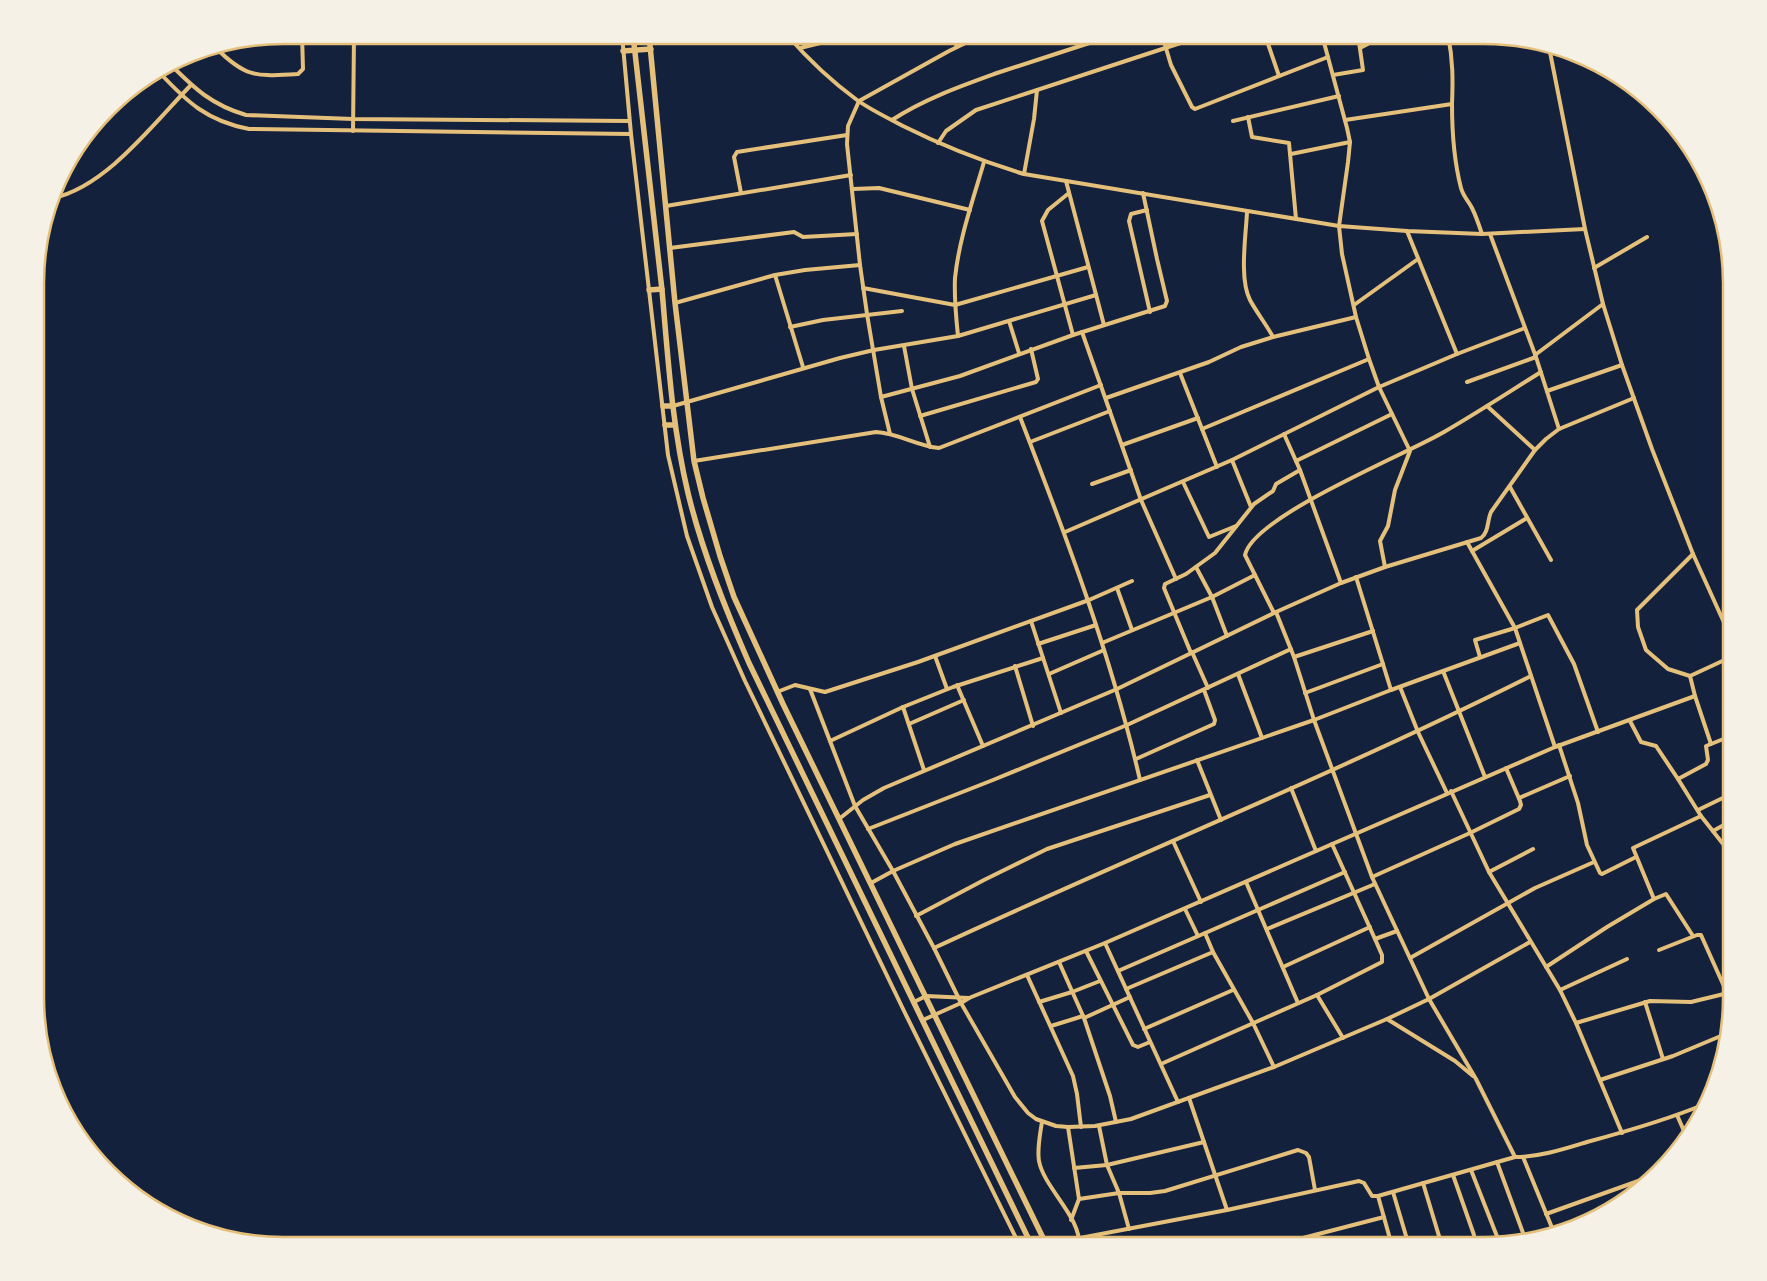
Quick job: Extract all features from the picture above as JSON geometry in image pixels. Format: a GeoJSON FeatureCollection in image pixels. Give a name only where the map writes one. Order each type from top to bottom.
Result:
{"type":"FeatureCollection","features":[{"type":"Feature","properties":{"kind":"main road"},"geometry":{"type":"LineString","coordinates":[[634,44],[662,289],[672,406],[688,493],[700,539],[733,628],[765,697],[1028,1237]]}},
{"type":"Feature","properties":{"kind":"main road"},"geometry":{"type":"LineString","coordinates":[[650,44],[675,303],[694,461],[717,548],[734,597],[777,692],[1043,1237]]}},
{"type":"Feature","properties":{"kind":"main road"},"geometry":{"type":"LineString","coordinates":[[623,51],[651,49]]}},
{"type":"Feature","properties":{"kind":"main road"},"geometry":{"type":"LineString","coordinates":[[649,290],[662,289]]}},
{"type":"Feature","properties":{"kind":"main road"},"geometry":{"type":"LineString","coordinates":[[663,406],[672,406]]}},
{"type":"Feature","properties":{"kind":"main road"},"geometry":{"type":"LineString","coordinates":[[665,425],[676,425]]}},
{"type":"Feature","properties":{"kind":"street"},"geometry":{"type":"LineString","coordinates":[[220,52],[232,64],[254,75],[298,74],[302,69],[302,44]]}},
{"type":"Feature","properties":{"kind":"street"},"geometry":{"type":"LineString","coordinates":[[353,131],[354,44]]}},
{"type":"Feature","properties":{"kind":"street"},"geometry":{"type":"LineString","coordinates":[[623,44],[631,134],[668,455],[687,536],[721,630],[905,1013],[1016,1237]]}},
{"type":"Feature","properties":{"kind":"street"},"geometry":{"type":"LineString","coordinates":[[795,44],[819,68],[859,101],[892,120],[938,143],[984,162],[1024,174],[1339,226],[1482,234],[1585,229]]}},
{"type":"Feature","properties":{"kind":"street"},"geometry":{"type":"LineString","coordinates":[[799,48],[816,44]]}},
{"type":"Feature","properties":{"kind":"street"},"geometry":{"type":"LineString","coordinates":[[890,434],[881,397],[863,288],[847,135],[851,117],[859,101],[963,44]]}},
{"type":"Feature","properties":{"kind":"street"},"geometry":{"type":"LineString","coordinates":[[892,120],[907,110],[954,89],[1086,44]]}},
{"type":"Feature","properties":{"kind":"street"},"geometry":{"type":"LineString","coordinates":[[1165,44],[1171,65],[1192,107],[1195,109],[1328,57]]}},
{"type":"Feature","properties":{"kind":"street"},"geometry":{"type":"LineString","coordinates":[[938,143],[946,131],[976,110],[1180,44]]}},
{"type":"Feature","properties":{"kind":"street"},"geometry":{"type":"LineString","coordinates":[[1268,44],[1279,76]]}},
{"type":"Feature","properties":{"kind":"street"},"geometry":{"type":"LineString","coordinates":[[1324,44],[1350,142],[1339,226],[1342,254],[1356,316],[1369,359],[1379,386],[1410,451],[1395,490],[1388,526],[1380,541],[1385,567]]}},
{"type":"Feature","properties":{"kind":"street"},"geometry":{"type":"LineString","coordinates":[[1333,75],[1362,71],[1364,68],[1359,44]]}},
{"type":"Feature","properties":{"kind":"street"},"geometry":{"type":"LineString","coordinates":[[1360,48],[1368,44]]}},
{"type":"Feature","properties":{"kind":"street"},"geometry":{"type":"LineString","coordinates":[[1450,44],[1453,59],[1452,104],[1454,144],[1462,190],[1472,207],[1482,234]]}},
{"type":"Feature","properties":{"kind":"street"},"geometry":{"type":"LineString","coordinates":[[1550,53],[1585,229],[1603,304],[1634,398],[1693,554],[1723,619]]}},
{"type":"Feature","properties":{"kind":"street"},"geometry":{"type":"LineString","coordinates":[[176,69],[191,85],[215,103],[246,115],[353,119],[630,121]]}},
{"type":"Feature","properties":{"kind":"street"},"geometry":{"type":"LineString","coordinates":[[163,76],[181,95],[204,113],[233,126],[257,130],[631,134]]}},
{"type":"Feature","properties":{"kind":"street"},"geometry":{"type":"LineString","coordinates":[[60,195],[84,186],[106,172],[191,85]]}},
{"type":"Feature","properties":{"kind":"street"},"geometry":{"type":"LineString","coordinates":[[1024,174],[1037,90]]}},
{"type":"Feature","properties":{"kind":"street"},"geometry":{"type":"LineString","coordinates":[[1233,121],[1339,96]]}},
{"type":"Feature","properties":{"kind":"street"},"geometry":{"type":"LineString","coordinates":[[1345,120],[1452,104]]}},
{"type":"Feature","properties":{"kind":"street"},"geometry":{"type":"LineString","coordinates":[[1248,117],[1252,137],[1289,143],[1296,219]]}},
{"type":"Feature","properties":{"kind":"street"},"geometry":{"type":"LineString","coordinates":[[741,193],[734,157],[737,152],[847,135]]}},
{"type":"Feature","properties":{"kind":"street"},"geometry":{"type":"LineString","coordinates":[[1291,154],[1350,142]]}},
{"type":"Feature","properties":{"kind":"street"},"geometry":{"type":"LineString","coordinates":[[958,336],[955,305],[956,276],[970,210],[984,162]]}},
{"type":"Feature","properties":{"kind":"street"},"geometry":{"type":"LineString","coordinates":[[666,206],[851,175]]}},
{"type":"Feature","properties":{"kind":"street"},"geometry":{"type":"LineString","coordinates":[[1066,181],[1104,325]]}},
{"type":"Feature","properties":{"kind":"street"},"geometry":{"type":"LineString","coordinates":[[853,189],[879,188],[970,210]]}},
{"type":"Feature","properties":{"kind":"street"},"geometry":{"type":"LineString","coordinates":[[1069,193],[1048,210],[1042,221],[1073,335]]}},
{"type":"Feature","properties":{"kind":"street"},"geometry":{"type":"LineString","coordinates":[[881,397],[960,376],[1019,353],[1165,306],[1167,301],[1143,193]]}},
{"type":"Feature","properties":{"kind":"street"},"geometry":{"type":"LineString","coordinates":[[1147,210],[1131,214],[1129,221],[1150,312]]}},
{"type":"Feature","properties":{"kind":"street"},"geometry":{"type":"LineString","coordinates":[[1247,212],[1244,257],[1246,286],[1250,299],[1273,336]]}},
{"type":"Feature","properties":{"kind":"street"},"geometry":{"type":"LineString","coordinates":[[1407,231],[1457,354]]}},
{"type":"Feature","properties":{"kind":"street"},"geometry":{"type":"LineString","coordinates":[[670,248],[794,232],[803,237],[857,234]]}},
{"type":"Feature","properties":{"kind":"street"},"geometry":{"type":"LineString","coordinates":[[1490,234],[1536,356],[1559,429]]}},
{"type":"Feature","properties":{"kind":"street"},"geometry":{"type":"LineString","coordinates":[[1594,268],[1647,237]]}},
{"type":"Feature","properties":{"kind":"street"},"geometry":{"type":"LineString","coordinates":[[1354,305],[1418,258]]}},
{"type":"Feature","properties":{"kind":"street"},"geometry":{"type":"LineString","coordinates":[[675,303],[775,275],[860,265]]}},
{"type":"Feature","properties":{"kind":"street"},"geometry":{"type":"LineString","coordinates":[[863,288],[955,305],[1088,267]]}},
{"type":"Feature","properties":{"kind":"street"},"geometry":{"type":"LineString","coordinates":[[775,275],[803,368]]}},
{"type":"Feature","properties":{"kind":"street"},"geometry":{"type":"LineString","coordinates":[[672,406],[803,368],[874,350],[958,336],[1096,295]]}},
{"type":"Feature","properties":{"kind":"street"},"geometry":{"type":"LineString","coordinates":[[1467,382],[1536,356],[1603,304]]}},
{"type":"Feature","properties":{"kind":"street"},"geometry":{"type":"LineString","coordinates":[[790,327],[867,314],[902,311]]}},
{"type":"Feature","properties":{"kind":"street"},"geometry":{"type":"LineString","coordinates":[[1106,398],[1180,373],[1241,347],[1273,336],[1356,316]]}},
{"type":"Feature","properties":{"kind":"street"},"geometry":{"type":"LineString","coordinates":[[1009,321],[1019,353]]}},
{"type":"Feature","properties":{"kind":"street"},"geometry":{"type":"LineString","coordinates":[[1065,532],[1217,467],[1379,386],[1525,328]]}},
{"type":"Feature","properties":{"kind":"street"},"geometry":{"type":"LineString","coordinates":[[1082,332],[1141,500],[1176,579]]}},
{"type":"Feature","properties":{"kind":"street"},"geometry":{"type":"LineString","coordinates":[[904,346],[912,389],[930,447]]}},
{"type":"Feature","properties":{"kind":"street"},"geometry":{"type":"LineString","coordinates":[[920,416],[1036,382],[1038,379],[1031,349]]}},
{"type":"Feature","properties":{"kind":"street"},"geometry":{"type":"LineString","coordinates":[[1202,429],[1369,359]]}},
{"type":"Feature","properties":{"kind":"street"},"geometry":{"type":"LineString","coordinates":[[1547,391],[1622,364]]}},
{"type":"Feature","properties":{"kind":"street"},"geometry":{"type":"LineString","coordinates":[[1515,1157],[1476,1079],[1429,999],[1375,884],[1314,720],[1292,649],[1245,555],[1246,550],[1253,541],[1286,514],[1410,451],[1541,372]]}},
{"type":"Feature","properties":{"kind":"street"},"geometry":{"type":"LineString","coordinates":[[1180,373],[1217,467]]}},
{"type":"Feature","properties":{"kind":"street"},"geometry":{"type":"LineString","coordinates":[[694,461],[881,432],[939,448],[1101,385]]}},
{"type":"Feature","properties":{"kind":"street"},"geometry":{"type":"LineString","coordinates":[[839,819],[872,793],[1117,689],[1275,612],[1341,583],[1385,567],[1485,536],[1489,516],[1535,450],[1546,439],[1559,429],[1634,398]]}},
{"type":"Feature","properties":{"kind":"street"},"geometry":{"type":"LineString","coordinates":[[1487,406],[1535,450]]}},
{"type":"Feature","properties":{"kind":"street"},"geometry":{"type":"LineString","coordinates":[[1030,442],[1110,411]]}},
{"type":"Feature","properties":{"kind":"street"},"geometry":{"type":"LineString","coordinates":[[1296,461],[1392,414]]}},
{"type":"Feature","properties":{"kind":"street"},"geometry":{"type":"LineString","coordinates":[[1020,417],[1065,532],[1088,600],[1117,689],[1140,780]]}},
{"type":"Feature","properties":{"kind":"street"},"geometry":{"type":"LineString","coordinates":[[1122,445],[1198,418]]}},
{"type":"Feature","properties":{"kind":"street"},"geometry":{"type":"LineString","coordinates":[[1284,434],[1300,470],[1341,583]]}},
{"type":"Feature","properties":{"kind":"street"},"geometry":{"type":"LineString","coordinates":[[1232,460],[1251,507]]}},
{"type":"Feature","properties":{"kind":"street"},"geometry":{"type":"LineString","coordinates":[[1092,484],[1131,470]]}},
{"type":"Feature","properties":{"kind":"street"},"geometry":{"type":"LineString","coordinates":[[1136,759],[1214,724],[1215,720],[1206,689],[1173,613],[1164,586],[1166,583],[1196,567],[1219,550],[1251,507],[1273,491],[1276,484],[1300,470]]}},
{"type":"Feature","properties":{"kind":"street"},"geometry":{"type":"LineString","coordinates":[[1183,482],[1209,537],[1237,525]]}},
{"type":"Feature","properties":{"kind":"street"},"geometry":{"type":"LineString","coordinates":[[1510,487],[1551,560]]}},
{"type":"Feature","properties":{"kind":"street"},"geometry":{"type":"LineString","coordinates":[[1472,551],[1527,518]]}},
{"type":"Feature","properties":{"kind":"street"},"geometry":{"type":"LineString","coordinates":[[1467,542],[1515,628],[1557,746],[1570,776],[1582,818],[1587,845],[1594,862],[1602,874],[1636,857]]}},
{"type":"Feature","properties":{"kind":"street"},"geometry":{"type":"LineString","coordinates":[[1693,554],[1636,611],[1638,627],[1646,650],[1668,670],[1690,676],[1723,661]]}},
{"type":"Feature","properties":{"kind":"street"},"geometry":{"type":"LineString","coordinates":[[1196,567],[1212,597],[1227,636]]}},
{"type":"Feature","properties":{"kind":"street"},"geometry":{"type":"LineString","coordinates":[[1102,644],[1212,597],[1255,575]]}},
{"type":"Feature","properties":{"kind":"street"},"geometry":{"type":"LineString","coordinates":[[1356,577],[1391,690]]}},
{"type":"Feature","properties":{"kind":"street"},"geometry":{"type":"LineString","coordinates":[[777,692],[795,685],[825,692],[935,656],[1088,600],[1132,581]]}},
{"type":"Feature","properties":{"kind":"street"},"geometry":{"type":"LineString","coordinates":[[1118,588],[1132,630]]}},
{"type":"Feature","properties":{"kind":"street"},"geometry":{"type":"LineString","coordinates":[[1480,657],[1475,640],[1515,628],[1547,615],[1550,616],[1574,664],[1598,732]]}},
{"type":"Feature","properties":{"kind":"street"},"geometry":{"type":"LineString","coordinates":[[1030,621],[1061,713]]}},
{"type":"Feature","properties":{"kind":"street"},"geometry":{"type":"LineString","coordinates":[[1038,644],[1096,625]]}},
{"type":"Feature","properties":{"kind":"street"},"geometry":{"type":"LineString","coordinates":[[1294,657],[1373,631]]}},
{"type":"Feature","properties":{"kind":"street"},"geometry":{"type":"LineString","coordinates":[[871,884],[893,871],[954,844],[1314,720],[1480,657],[1520,644]]}},
{"type":"Feature","properties":{"kind":"street"},"geometry":{"type":"LineString","coordinates":[[868,829],[1127,725],[1292,649]]}},
{"type":"Feature","properties":{"kind":"street"},"geometry":{"type":"LineString","coordinates":[[1049,674],[1104,650]]}},
{"type":"Feature","properties":{"kind":"street"},"geometry":{"type":"LineString","coordinates":[[935,656],[947,689]]}},
{"type":"Feature","properties":{"kind":"street"},"geometry":{"type":"LineString","coordinates":[[830,741],[903,707],[957,685],[1043,658]]}},
{"type":"Feature","properties":{"kind":"street"},"geometry":{"type":"LineString","coordinates":[[1305,693],[1383,664]]}},
{"type":"Feature","properties":{"kind":"street"},"geometry":{"type":"LineString","coordinates":[[1015,666],[1033,726]]}},
{"type":"Feature","properties":{"kind":"street"},"geometry":{"type":"LineString","coordinates":[[1443,671],[1485,777]]}},
{"type":"Feature","properties":{"kind":"street"},"geometry":{"type":"LineString","coordinates":[[1238,674],[1262,738]]}},
{"type":"Feature","properties":{"kind":"street"},"geometry":{"type":"LineString","coordinates":[[934,948],[1035,901],[1418,732],[1531,676]]}},
{"type":"Feature","properties":{"kind":"street"},"geometry":{"type":"LineString","coordinates":[[1690,676],[1694,696],[1711,744]]}},
{"type":"Feature","properties":{"kind":"street"},"geometry":{"type":"LineString","coordinates":[[957,685],[983,746]]}},
{"type":"Feature","properties":{"kind":"street"},"geometry":{"type":"LineString","coordinates":[[1400,687],[1418,732],[1489,872],[1560,990],[1576,1023],[1622,1133]]}},
{"type":"Feature","properties":{"kind":"street"},"geometry":{"type":"LineString","coordinates":[[810,689],[855,806],[893,871],[961,1004],[1015,1097],[1028,1113],[1042,1122],[1068,1127],[1099,1126],[1116,1122],[1274,1067],[1388,1019],[1429,999],[1530,942]]}},
{"type":"Feature","properties":{"kind":"street"},"geometry":{"type":"LineString","coordinates":[[923,1020],[961,1004],[969,998],[1185,909],[1557,746],[1630,721],[1694,696]]}},
{"type":"Feature","properties":{"kind":"street"},"geometry":{"type":"LineString","coordinates":[[909,724],[964,700]]}},
{"type":"Feature","properties":{"kind":"street"},"geometry":{"type":"LineString","coordinates":[[903,707],[924,770]]}},
{"type":"Feature","properties":{"kind":"street"},"geometry":{"type":"LineString","coordinates":[[1630,721],[1642,742],[1656,746],[1701,816],[1723,843]]}},
{"type":"Feature","properties":{"kind":"street"},"geometry":{"type":"LineString","coordinates":[[1678,779],[1706,764],[1708,760],[1706,747],[1723,739]]}},
{"type":"Feature","properties":{"kind":"street"},"geometry":{"type":"LineString","coordinates":[[1197,760],[1221,820]]}},
{"type":"Feature","properties":{"kind":"street"},"geometry":{"type":"LineString","coordinates":[[1372,877],[1519,809],[1521,805],[1519,798],[1506,768]]}},
{"type":"Feature","properties":{"kind":"street"},"geometry":{"type":"LineString","coordinates":[[1519,798],[1570,776]]}},
{"type":"Feature","properties":{"kind":"street"},"geometry":{"type":"LineString","coordinates":[[1291,788],[1316,851]]}},
{"type":"Feature","properties":{"kind":"street"},"geometry":{"type":"LineString","coordinates":[[916,916],[953,895],[1047,849],[1210,795]]}},
{"type":"Feature","properties":{"kind":"street"},"geometry":{"type":"LineString","coordinates":[[1698,810],[1723,798]]}},
{"type":"Feature","properties":{"kind":"street"},"geometry":{"type":"LineString","coordinates":[[1654,899],[1633,850],[1634,847],[1701,816]]}},
{"type":"Feature","properties":{"kind":"street"},"geometry":{"type":"LineString","coordinates":[[1713,831],[1723,826]]}},
{"type":"Feature","properties":{"kind":"street"},"geometry":{"type":"LineString","coordinates":[[1173,841],[1201,902]]}},
{"type":"Feature","properties":{"kind":"street"},"geometry":{"type":"LineString","coordinates":[[1161,1064],[1317,995],[1382,962],[1383,960],[1370,927],[1332,844]]}},
{"type":"Feature","properties":{"kind":"street"},"geometry":{"type":"LineString","coordinates":[[1489,872],[1533,849]]}},
{"type":"Feature","properties":{"kind":"street"},"geometry":{"type":"LineString","coordinates":[[1410,958],[1535,888],[1594,862]]}},
{"type":"Feature","properties":{"kind":"street"},"geometry":{"type":"LineString","coordinates":[[1118,971],[1345,872]]}},
{"type":"Feature","properties":{"kind":"street"},"geometry":{"type":"LineString","coordinates":[[1246,882],[1298,1002]]}},
{"type":"Feature","properties":{"kind":"street"},"geometry":{"type":"LineString","coordinates":[[1267,929],[1375,884]]}},
{"type":"Feature","properties":{"kind":"street"},"geometry":{"type":"LineString","coordinates":[[1546,967],[1654,899],[1667,895],[1693,936]]}},
{"type":"Feature","properties":{"kind":"street"},"geometry":{"type":"LineString","coordinates":[[1185,909],[1198,936]]}},
{"type":"Feature","properties":{"kind":"street"},"geometry":{"type":"LineString","coordinates":[[1283,967],[1370,927]]}},
{"type":"Feature","properties":{"kind":"street"},"geometry":{"type":"LineString","coordinates":[[1375,939],[1397,931]]}},
{"type":"Feature","properties":{"kind":"street"},"geometry":{"type":"LineString","coordinates":[[1205,933],[1213,952],[1253,1024],[1274,1067]]}},
{"type":"Feature","properties":{"kind":"street"},"geometry":{"type":"LineString","coordinates":[[1659,950],[1693,936],[1703,937],[1723,982]]}},
{"type":"Feature","properties":{"kind":"street"},"geometry":{"type":"LineString","coordinates":[[1105,943],[1178,1102]]}},
{"type":"Feature","properties":{"kind":"street"},"geometry":{"type":"LineString","coordinates":[[1086,951],[1133,1045],[1138,1047],[1150,1042]]}},
{"type":"Feature","properties":{"kind":"street"},"geometry":{"type":"LineString","coordinates":[[1126,989],[1213,952]]}},
{"type":"Feature","properties":{"kind":"street"},"geometry":{"type":"LineString","coordinates":[[1560,990],[1627,959]]}},
{"type":"Feature","properties":{"kind":"street"},"geometry":{"type":"LineString","coordinates":[[1059,962],[1084,1017],[1110,1096],[1116,1122]]}},
{"type":"Feature","properties":{"kind":"street"},"geometry":{"type":"LineString","coordinates":[[1027,975],[1073,1076],[1081,1127]]}},
{"type":"Feature","properties":{"kind":"street"},"geometry":{"type":"LineString","coordinates":[[1040,1002],[1100,981]]}},
{"type":"Feature","properties":{"kind":"street"},"geometry":{"type":"LineString","coordinates":[[1144,1029],[1233,990]]}},
{"type":"Feature","properties":{"kind":"street"},"geometry":{"type":"LineString","coordinates":[[1576,1023],[1645,1002],[1658,1000],[1691,1002],[1723,994]]}},
{"type":"Feature","properties":{"kind":"street"},"geometry":{"type":"LineString","coordinates":[[1317,995],[1343,1038]]}},
{"type":"Feature","properties":{"kind":"street"},"geometry":{"type":"LineString","coordinates":[[914,1002],[926,996],[969,998]]}},
{"type":"Feature","properties":{"kind":"street"},"geometry":{"type":"LineString","coordinates":[[1051,1026],[1084,1017],[1130,998]]}},
{"type":"Feature","properties":{"kind":"street"},"geometry":{"type":"LineString","coordinates":[[1645,1002],[1663,1059]]}},
{"type":"Feature","properties":{"kind":"street"},"geometry":{"type":"LineString","coordinates":[[1388,1019],[1455,1062],[1476,1079]]}},
{"type":"Feature","properties":{"kind":"street"},"geometry":{"type":"LineString","coordinates":[[1600,1080],[1663,1059],[1720,1036]]}},
{"type":"Feature","properties":{"kind":"street"},"geometry":{"type":"LineString","coordinates":[[1189,1098],[1227,1210]]}},
{"type":"Feature","properties":{"kind":"street"},"geometry":{"type":"LineString","coordinates":[[1086,1237],[1227,1210],[1359,1180],[1364,1183],[1372,1196],[1378,1196],[1515,1157],[1537,1156],[1622,1133],[1697,1107]]}},
{"type":"Feature","properties":{"kind":"street"},"geometry":{"type":"LineString","coordinates":[[1677,1115],[1684,1130]]}},
{"type":"Feature","properties":{"kind":"street"},"geometry":{"type":"LineString","coordinates":[[1042,1122],[1039,1162],[1080,1237]]}},
{"type":"Feature","properties":{"kind":"street"},"geometry":{"type":"LineString","coordinates":[[1099,1126],[1107,1165],[1119,1193],[1130,1229]]}},
{"type":"Feature","properties":{"kind":"street"},"geometry":{"type":"LineString","coordinates":[[1068,1127],[1079,1199],[1071,1220]]}},
{"type":"Feature","properties":{"kind":"street"},"geometry":{"type":"LineString","coordinates":[[1074,1168],[1107,1165],[1204,1142]]}},
{"type":"Feature","properties":{"kind":"street"},"geometry":{"type":"LineString","coordinates":[[1079,1199],[1119,1193],[1165,1191],[1298,1150],[1306,1153],[1309,1157],[1315,1190]]}},
{"type":"Feature","properties":{"kind":"street"},"geometry":{"type":"LineString","coordinates":[[1523,1157],[1552,1227]]}},
{"type":"Feature","properties":{"kind":"street"},"geometry":{"type":"LineString","coordinates":[[1497,1162],[1523,1234]]}},
{"type":"Feature","properties":{"kind":"street"},"geometry":{"type":"LineString","coordinates":[[1471,1170],[1497,1237]]}},
{"type":"Feature","properties":{"kind":"street"},"geometry":{"type":"LineString","coordinates":[[1453,1175],[1474,1235]]}},
{"type":"Feature","properties":{"kind":"street"},"geometry":{"type":"LineString","coordinates":[[1546,1214],[1639,1181]]}},
{"type":"Feature","properties":{"kind":"street"},"geometry":{"type":"LineString","coordinates":[[1424,1183],[1439,1237]]}},
{"type":"Feature","properties":{"kind":"street"},"geometry":{"type":"LineString","coordinates":[[1393,1192],[1406,1237]]}},
{"type":"Feature","properties":{"kind":"street"},"geometry":{"type":"LineString","coordinates":[[1378,1196],[1389,1237]]}},
{"type":"Feature","properties":{"kind":"street"},"geometry":{"type":"LineString","coordinates":[[1308,1237],[1384,1218]]}}]}
